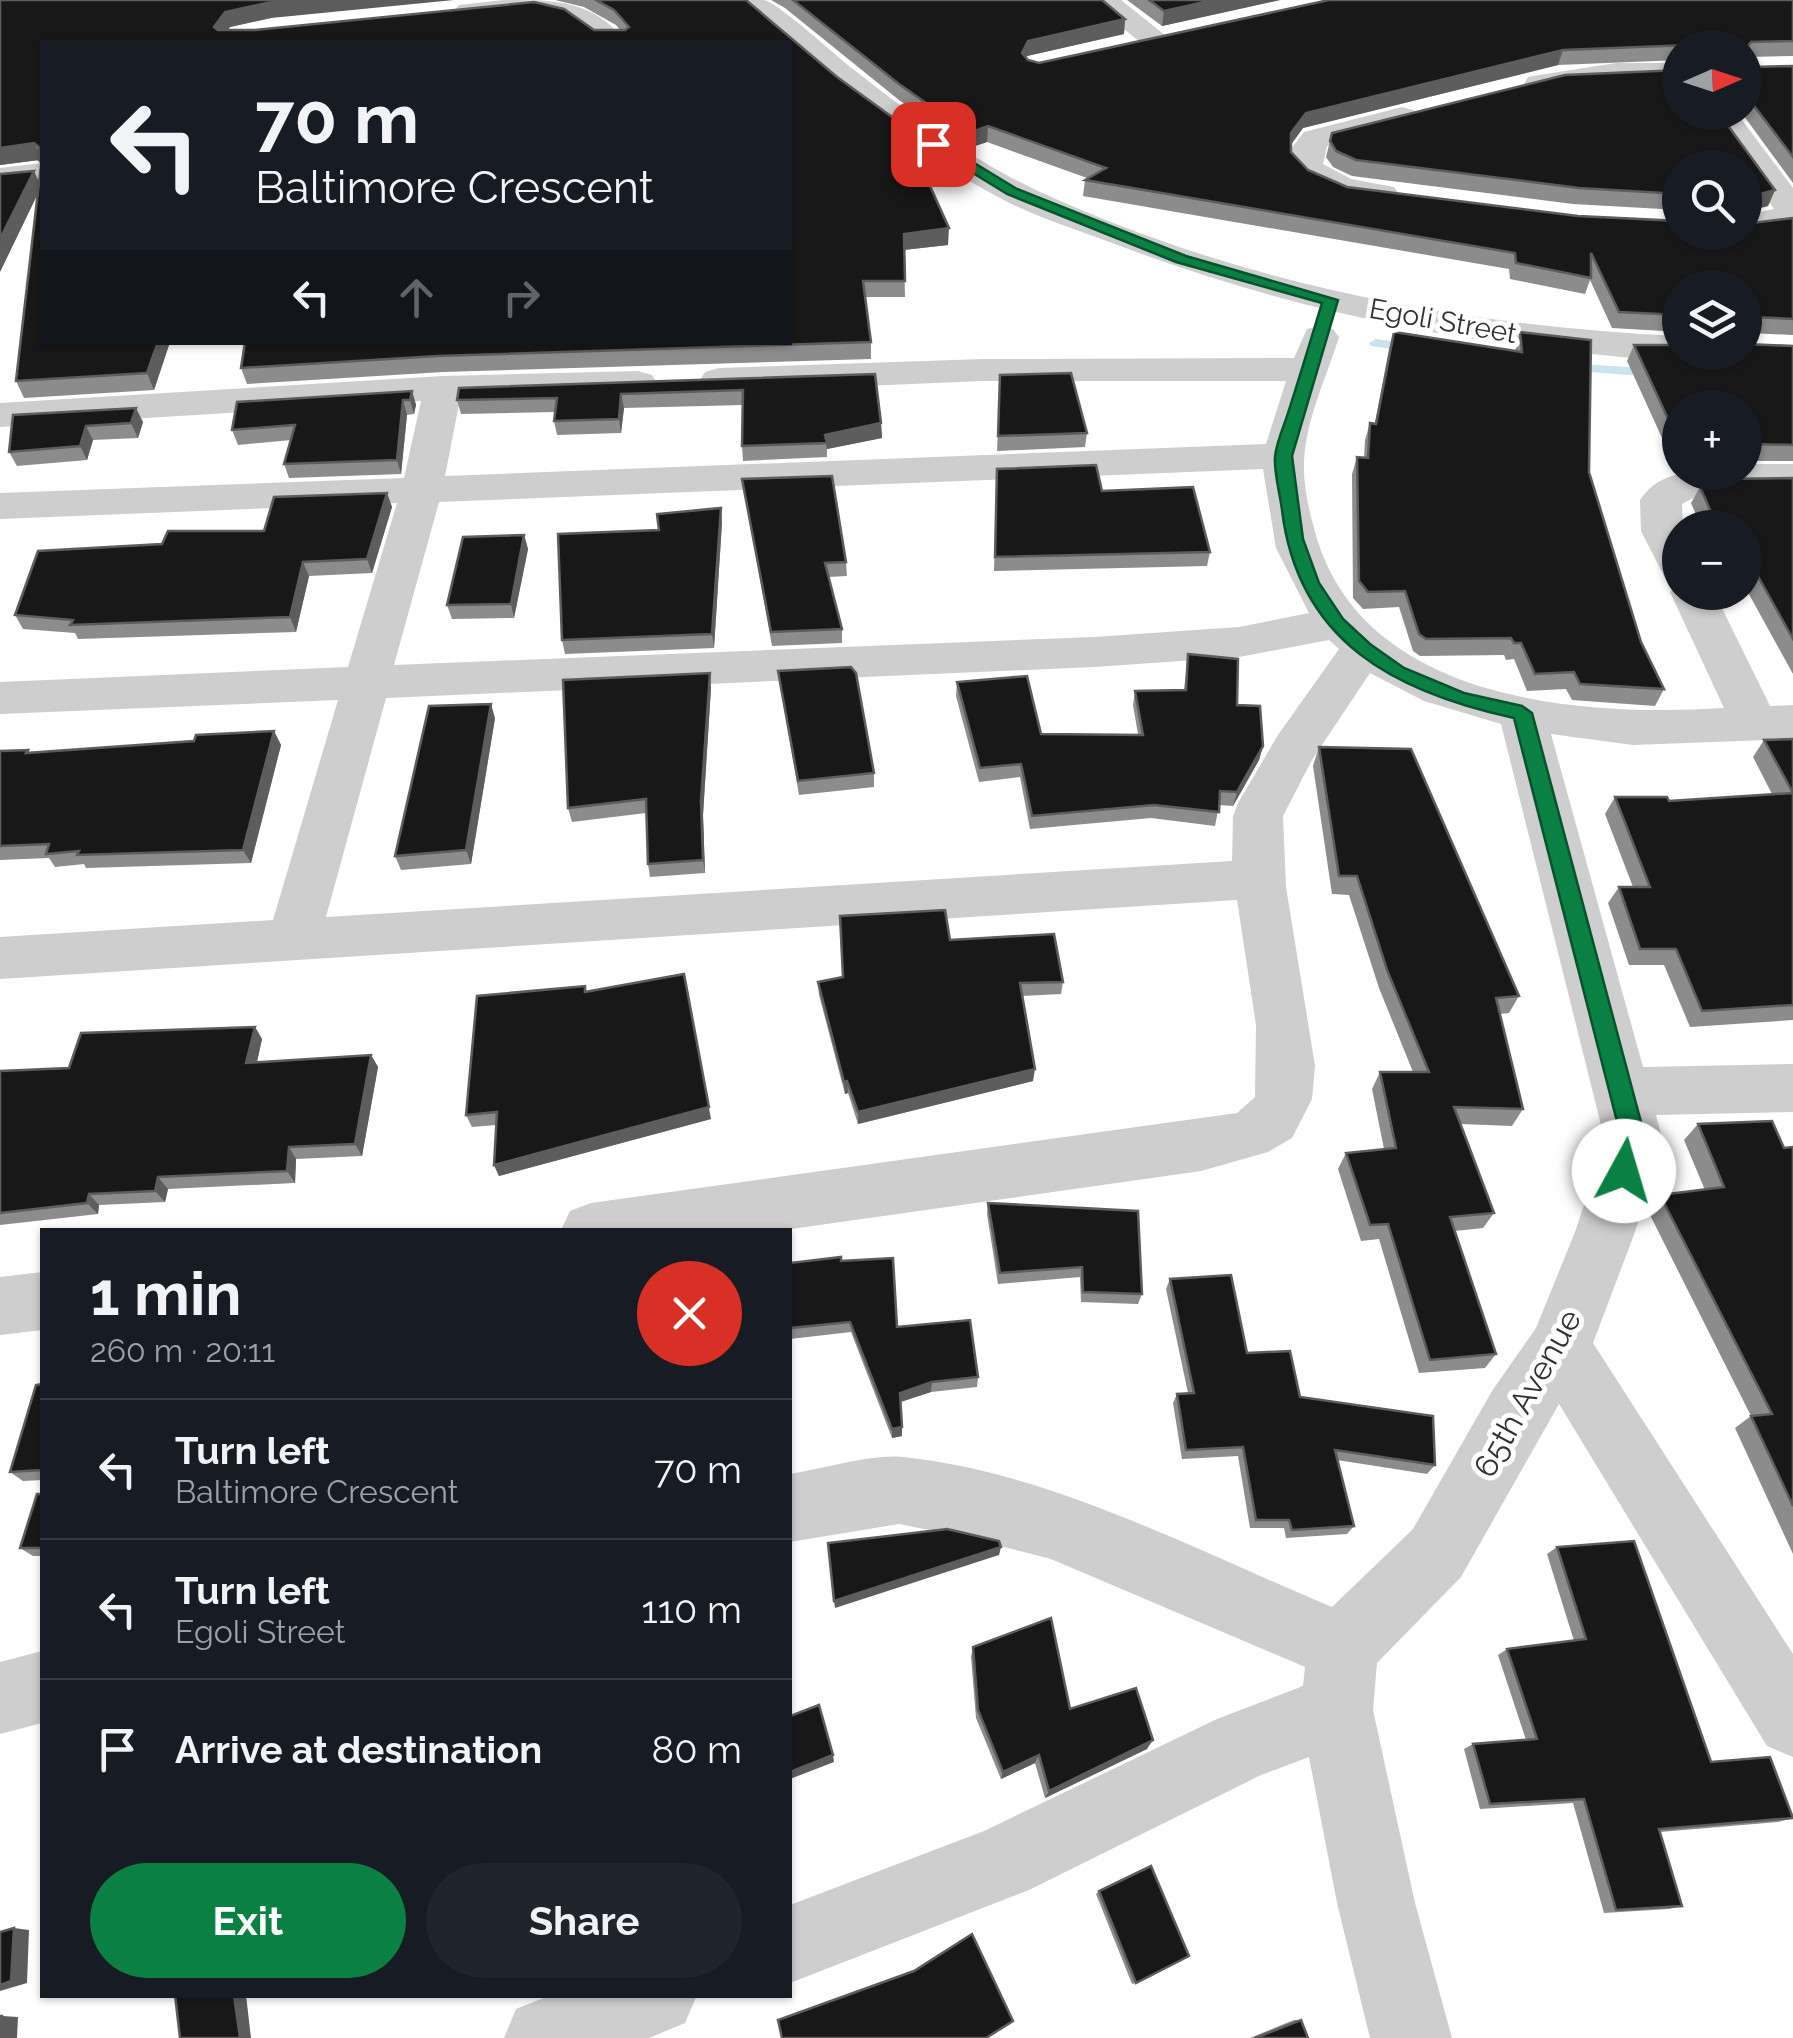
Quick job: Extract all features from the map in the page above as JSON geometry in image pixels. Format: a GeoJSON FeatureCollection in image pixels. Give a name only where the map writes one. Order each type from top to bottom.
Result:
{"type":"FeatureCollection","features":[{"type":"Feature","properties":{"kind":"street"},"geometry":{"type":"LineString","coordinates":[[753,4],[795,0]]}},
{"type":"Feature","properties":{"kind":"street"},"geometry":{"type":"LineString","coordinates":[[1102,0],[1156,40]]}},
{"type":"Feature","properties":{"kind":"street","name":"Egoli Street"},"geometry":{"type":"LineString","coordinates":[[753,4],[933,144],[1012,192],[1181,259],[1330,300],[1434,322],[1542,337],[1662,345]]}},
{"type":"Feature","properties":{"kind":"street"},"geometry":{"type":"LineString","coordinates":[[442,14],[561,5],[584,14],[610,40]]}},
{"type":"Feature","properties":{"kind":"street"},"geometry":{"type":"LineString","coordinates":[[1117,48],[1191,32]]}},
{"type":"Feature","properties":{"kind":"street"},"geometry":{"type":"LineString","coordinates":[[1503,92],[1559,78],[1662,73]]}},
{"type":"Feature","properties":{"kind":"street"},"geometry":{"type":"LineString","coordinates":[[1421,199],[1345,190],[1329,184],[1305,164],[1305,156],[1315,139],[1428,111]]}},
{"type":"Feature","properties":{"kind":"street"},"geometry":{"type":"LineString","coordinates":[[1732,130],[1747,150]]}},
{"type":"Feature","properties":{"kind":"street"},"geometry":{"type":"LineString","coordinates":[[1762,170],[1791,208],[1786,221],[1762,223]]}},
{"type":"Feature","properties":{"kind":"street"},"geometry":{"type":"LineString","coordinates":[[0,178],[40,173]]}},
{"type":"Feature","properties":{"kind":"street"},"geometry":{"type":"LineString","coordinates":[[1330,300],[1284,456],[1294,539],[1310,584],[1350,636],[1398,673],[1460,699],[1522,713],[1630,728],[1774,722],[1703,610]]}},
{"type":"Feature","properties":{"kind":"street"},"geometry":{"type":"LineString","coordinates":[[0,416],[444,388],[983,370],[1310,368]]}},
{"type":"Feature","properties":{"kind":"street"},"geometry":{"type":"LineString","coordinates":[[293,941],[422,488],[444,388]]}},
{"type":"Feature","properties":{"kind":"street"},"geometry":{"type":"LineString","coordinates":[[0,506],[1284,456]]}},
{"type":"Feature","properties":{"kind":"street"},"geometry":{"type":"LineString","coordinates":[[1662,531],[1661,500],[1674,488],[1706,479],[1793,476]]}},
{"type":"Feature","properties":{"kind":"street"},"geometry":{"type":"LineString","coordinates":[[0,698],[1094,652],[1350,636]]}},
{"type":"Feature","properties":{"kind":"street"},"geometry":{"type":"LineString","coordinates":[[606,1228],[1186,1148],[1252,1133],[1274,1119],[1286,1092],[1286,1034],[1256,879],[1258,813],[1350,636]]}},
{"type":"Feature","properties":{"kind":"street","name":"65th Avenue"},"geometry":{"type":"LineString","coordinates":[[1339,1679],[1437,1553],[1515,1413],[1560,1347],[1605,1232],[1634,1141],[1522,713]]}},
{"type":"Feature","properties":{"kind":"street"},"geometry":{"type":"LineString","coordinates":[[0,958],[1256,879]]}},
{"type":"Feature","properties":{"kind":"street"},"geometry":{"type":"LineString","coordinates":[[1622,1092],[1793,1088]]}},
{"type":"Feature","properties":{"kind":"street"},"geometry":{"type":"LineString","coordinates":[[0,1306],[40,1301]]}},
{"type":"Feature","properties":{"kind":"street"},"geometry":{"type":"LineString","coordinates":[[1560,1347],[1793,1720]]}},
{"type":"Feature","properties":{"kind":"street"},"geometry":{"type":"LineString","coordinates":[[792,1508],[899,1490],[1053,1525],[1339,1679]]}},
{"type":"Feature","properties":{"kind":"street"},"geometry":{"type":"LineString","coordinates":[[792,1943],[1002,1863],[1243,1745],[1339,1679]]}},
{"type":"Feature","properties":{"kind":"street"},"geometry":{"type":"LineString","coordinates":[[1339,1679],[1376,1903],[1411,2038]]}},
{"type":"Feature","properties":{"kind":"street"},"geometry":{"type":"LineString","coordinates":[[0,1698],[40,1688]]}},
{"type":"Feature","properties":{"kind":"street"},"geometry":{"type":"LineString","coordinates":[[544,2038],[649,1998]]}},
{"type":"Feature","properties":{"kind":"building"},"geometry":{"type":"Polygon","coordinates":[[[0,0],[299,0],[225,12],[214,27],[218,30],[255,30],[534,2],[564,9],[594,30],[625,30],[629,27],[614,10],[596,0],[746,0],[837,77],[932,146],[915,153],[949,228],[904,234],[905,281],[863,281],[871,342],[792,345],[792,40],[40,40],[40,158],[39,147],[34,143],[0,148],[0,0]]]}},
{"type":"Feature","properties":{"kind":"building"},"geometry":{"type":"Polygon","coordinates":[[[793,0],[1102,0],[1125,19],[1028,41],[1022,53],[1039,63],[1329,0],[1793,0],[1793,41],[1762,42],[1762,30],[1662,30],[1662,46],[1563,50],[1306,113],[1291,133],[1291,152],[1308,170],[1347,187],[1578,216],[1662,220],[1662,250],[1762,250],[1762,222],[1793,218],[1793,319],[1762,317],[1762,270],[1662,270],[1662,314],[1619,312],[1591,253],[1591,278],[1516,263],[1515,253],[1085,180],[1106,168],[988,126],[969,133],[899,84],[793,0]]]}},
{"type":"Feature","properties":{"kind":"building"},"geometry":{"type":"Polygon","coordinates":[[[1149,0],[1214,0],[1164,11],[1149,0]]]}},
{"type":"Feature","properties":{"kind":"building"},"geometry":{"type":"Polygon","coordinates":[[[1793,66],[1793,157],[1762,116],[1762,67],[1793,66]]]}},
{"type":"Feature","properties":{"kind":"building"},"geometry":{"type":"Polygon","coordinates":[[[1662,71],[1662,130],[1731,130],[1746,150],[1662,150],[1662,193],[1579,188],[1356,160],[1336,151],[1330,141],[1332,133],[1565,75],[1662,71]]]}},
{"type":"Feature","properties":{"kind":"building"},"geometry":{"type":"Polygon","coordinates":[[[34,171],[0,239],[0,174],[34,171]]]}},
{"type":"Feature","properties":{"kind":"building"},"geometry":{"type":"Polygon","coordinates":[[[1762,172],[1775,190],[1762,194],[1762,172]]]}},
{"type":"Feature","properties":{"kind":"building"},"geometry":{"type":"Polygon","coordinates":[[[40,174],[40,345],[157,345],[147,373],[16,381],[40,174]]]}},
{"type":"Feature","properties":{"kind":"building"},"geometry":{"type":"Polygon","coordinates":[[[1394,332],[1522,352],[1520,332],[1591,340],[1589,472],[1641,642],[1664,689],[1580,684],[1574,672],[1535,674],[1521,643],[1514,643],[1511,638],[1426,639],[1419,634],[1405,591],[1368,592],[1359,581],[1357,457],[1368,458],[1370,423],[1376,424],[1394,332]]]}},
{"type":"Feature","properties":{"kind":"building"},"geometry":{"type":"Polygon","coordinates":[[[245,345],[778,345],[438,356],[241,368],[245,345]]]}},
{"type":"Feature","properties":{"kind":"building"},"geometry":{"type":"Polygon","coordinates":[[[1634,345],[1662,345],[1662,370],[1762,370],[1762,345],[1793,346],[1793,445],[1762,444],[1762,390],[1662,390],[1662,406],[1634,345]]]}},
{"type":"Feature","properties":{"kind":"building"},"geometry":{"type":"Polygon","coordinates":[[[1071,373],[1087,433],[998,436],[1000,375],[1071,373]]]}},
{"type":"Feature","properties":{"kind":"building"},"geometry":{"type":"Polygon","coordinates":[[[875,374],[881,423],[825,435],[827,443],[742,446],[743,390],[621,394],[619,419],[554,421],[557,398],[457,400],[459,388],[875,374]]]}},
{"type":"Feature","properties":{"kind":"building"},"geometry":{"type":"Polygon","coordinates":[[[412,391],[410,400],[403,400],[397,460],[284,464],[295,425],[232,430],[237,402],[412,391]]]}},
{"type":"Feature","properties":{"kind":"building"},"geometry":{"type":"Polygon","coordinates":[[[136,408],[131,423],[86,426],[80,446],[9,452],[13,415],[136,408]]]}},
{"type":"Feature","properties":{"kind":"building"},"geometry":{"type":"Polygon","coordinates":[[[1096,465],[1102,491],[1193,487],[1210,552],[995,557],[997,469],[1096,465]]]}},
{"type":"Feature","properties":{"kind":"building"},"geometry":{"type":"Polygon","coordinates":[[[832,476],[846,562],[825,563],[842,629],[771,632],[742,479],[832,476]]]}},
{"type":"Feature","properties":{"kind":"building"},"geometry":{"type":"Polygon","coordinates":[[[1762,478],[1793,478],[1793,639],[1762,583],[1762,510],[1710,510],[1701,490],[1762,490],[1762,478]]]}},
{"type":"Feature","properties":{"kind":"building"},"geometry":{"type":"Polygon","coordinates":[[[387,493],[367,559],[303,562],[290,617],[70,625],[73,620],[15,615],[38,551],[162,544],[168,531],[264,531],[274,497],[387,493]]]}},
{"type":"Feature","properties":{"kind":"building"},"geometry":{"type":"Polygon","coordinates":[[[721,508],[712,634],[562,640],[558,534],[659,530],[657,514],[721,508]]]}},
{"type":"Feature","properties":{"kind":"building"},"geometry":{"type":"Polygon","coordinates":[[[524,535],[511,604],[447,605],[463,537],[524,535]]]}},
{"type":"Feature","properties":{"kind":"building"},"geometry":{"type":"Polygon","coordinates":[[[1188,654],[1238,659],[1237,705],[1260,706],[1263,746],[1237,792],[1220,791],[1219,812],[1154,805],[1032,816],[1021,764],[980,768],[957,682],[1027,676],[1041,734],[1143,735],[1135,691],[1186,690],[1188,654]]]}},
{"type":"Feature","properties":{"kind":"building"},"geometry":{"type":"Polygon","coordinates":[[[851,667],[856,673],[874,773],[798,781],[778,671],[851,667]]]}},
{"type":"Feature","properties":{"kind":"building"},"geometry":{"type":"Polygon","coordinates":[[[710,673],[701,801],[703,860],[648,864],[646,799],[568,808],[563,680],[710,673]]]}},
{"type":"Feature","properties":{"kind":"building"},"geometry":{"type":"Polygon","coordinates":[[[491,704],[466,850],[395,856],[429,706],[491,704]]]}},
{"type":"Feature","properties":{"kind":"building"},"geometry":{"type":"Polygon","coordinates":[[[274,731],[243,850],[77,855],[79,851],[46,854],[49,844],[0,846],[0,751],[28,750],[26,753],[194,741],[196,735],[274,731]]]}},
{"type":"Feature","properties":{"kind":"building"},"geometry":{"type":"Polygon","coordinates":[[[1793,739],[1793,793],[1764,740],[1793,739]]]}},
{"type":"Feature","properties":{"kind":"building"},"geometry":{"type":"Polygon","coordinates":[[[1319,747],[1411,749],[1519,996],[1496,998],[1523,1109],[1454,1107],[1494,1213],[1450,1217],[1496,1354],[1430,1360],[1388,1224],[1370,1225],[1346,1153],[1396,1148],[1380,1072],[1429,1072],[1387,970],[1357,876],[1339,876],[1319,747]]]}},
{"type":"Feature","properties":{"kind":"building"},"geometry":{"type":"Polygon","coordinates":[[[1793,793],[1793,1005],[1702,1011],[1676,949],[1640,949],[1619,887],[1650,887],[1615,797],[1667,797],[1669,801],[1793,793]]]}},
{"type":"Feature","properties":{"kind":"building"},"geometry":{"type":"Polygon","coordinates":[[[945,910],[950,940],[1054,934],[1063,982],[1020,983],[1035,1069],[858,1112],[847,1081],[844,1082],[818,982],[843,977],[840,916],[945,910]]]}},
{"type":"Feature","properties":{"kind":"building"},"geometry":{"type":"Polygon","coordinates":[[[684,974],[709,1107],[494,1165],[497,1112],[466,1115],[477,996],[585,986],[585,992],[684,974]]]}},
{"type":"Feature","properties":{"kind":"building"},"geometry":{"type":"Polygon","coordinates":[[[255,1027],[246,1063],[371,1055],[355,1144],[289,1147],[287,1171],[158,1177],[155,1191],[89,1194],[87,1203],[0,1213],[0,1071],[69,1068],[81,1033],[255,1027]]]}},
{"type":"Feature","properties":{"kind":"building"},"geometry":{"type":"Polygon","coordinates":[[[1772,1121],[1784,1148],[1793,1147],[1793,1506],[1751,1416],[1772,1414],[1660,1195],[1724,1187],[1698,1124],[1772,1121]]]}},
{"type":"Feature","properties":{"kind":"building"},"geometry":{"type":"Polygon","coordinates":[[[988,1203],[1138,1211],[1142,1294],[1083,1292],[1082,1267],[1000,1273],[988,1203]]]}},
{"type":"Feature","properties":{"kind":"building"},"geometry":{"type":"Polygon","coordinates":[[[841,1257],[841,1261],[893,1258],[897,1327],[970,1320],[978,1377],[932,1382],[900,1393],[902,1427],[892,1429],[850,1322],[792,1328],[792,1263],[841,1257]]]}},
{"type":"Feature","properties":{"kind":"building"},"geometry":{"type":"Polygon","coordinates":[[[1231,1275],[1247,1353],[1290,1351],[1300,1397],[1433,1416],[1435,1465],[1335,1450],[1354,1526],[1292,1530],[1289,1520],[1256,1520],[1243,1447],[1186,1450],[1177,1394],[1194,1393],[1170,1279],[1231,1275]]]}},
{"type":"Feature","properties":{"kind":"building"},"geometry":{"type":"Polygon","coordinates":[[[40,1384],[40,1470],[10,1472],[36,1385],[40,1384]]]}},
{"type":"Feature","properties":{"kind":"building"},"geometry":{"type":"Polygon","coordinates":[[[37,1494],[40,1494],[40,1548],[20,1548],[37,1494]]]}},
{"type":"Feature","properties":{"kind":"building"},"geometry":{"type":"Polygon","coordinates":[[[947,1529],[999,1541],[1001,1547],[834,1601],[828,1543],[947,1529]]]}},
{"type":"Feature","properties":{"kind":"building"},"geometry":{"type":"Polygon","coordinates":[[[1634,1541],[1711,1762],[1770,1757],[1793,1818],[1659,1829],[1682,1906],[1616,1910],[1584,1799],[1490,1804],[1473,1744],[1537,1739],[1507,1649],[1586,1639],[1557,1547],[1634,1541]]]}},
{"type":"Feature","properties":{"kind":"building"},"geometry":{"type":"Polygon","coordinates":[[[1051,1618],[1070,1709],[1136,1688],[1153,1740],[1049,1791],[1039,1755],[1003,1772],[978,1710],[973,1647],[1051,1618]]]}},
{"type":"Feature","properties":{"kind":"building"},"geometry":{"type":"Polygon","coordinates":[[[819,1705],[833,1755],[792,1771],[792,1715],[819,1705]]]}},
{"type":"Feature","properties":{"kind":"building"},"geometry":{"type":"Polygon","coordinates":[[[1151,1866],[1189,1956],[1136,1983],[1099,1891],[1151,1866]]]}},
{"type":"Feature","properties":{"kind":"building"},"geometry":{"type":"Polygon","coordinates":[[[14,1928],[11,1981],[0,1985],[0,1932],[14,1928]]]}},
{"type":"Feature","properties":{"kind":"building"},"geometry":{"type":"Polygon","coordinates":[[[972,1934],[1013,2021],[986,2038],[782,2038],[778,2020],[914,1971],[972,1934]]]}},
{"type":"Feature","properties":{"kind":"building"},"geometry":{"type":"Polygon","coordinates":[[[175,1998],[234,1998],[240,2038],[180,2038],[175,1998]]]}},
{"type":"Feature","properties":{"kind":"building"},"geometry":{"type":"Polygon","coordinates":[[[1301,2020],[1308,2038],[1255,2038],[1301,2020]]]}},
{"type":"Feature","properties":{"kind":"waterway"},"geometry":{"type":"LineString","coordinates":[[1376,343],[1414,348]]}},
{"type":"Feature","properties":{"kind":"waterway"},"geometry":{"type":"LineString","coordinates":[[1567,367],[1657,373]]}},
{"type":"Feature","properties":{"kind":"route"},"geometry":{"type":"LineString","coordinates":[[933,144],[1012,192],[1181,259],[1330,300],[1284,456],[1294,539],[1310,584],[1336,623],[1363,649],[1398,673],[1460,699],[1522,713],[1634,1141],[1624,1171]]}}]}
